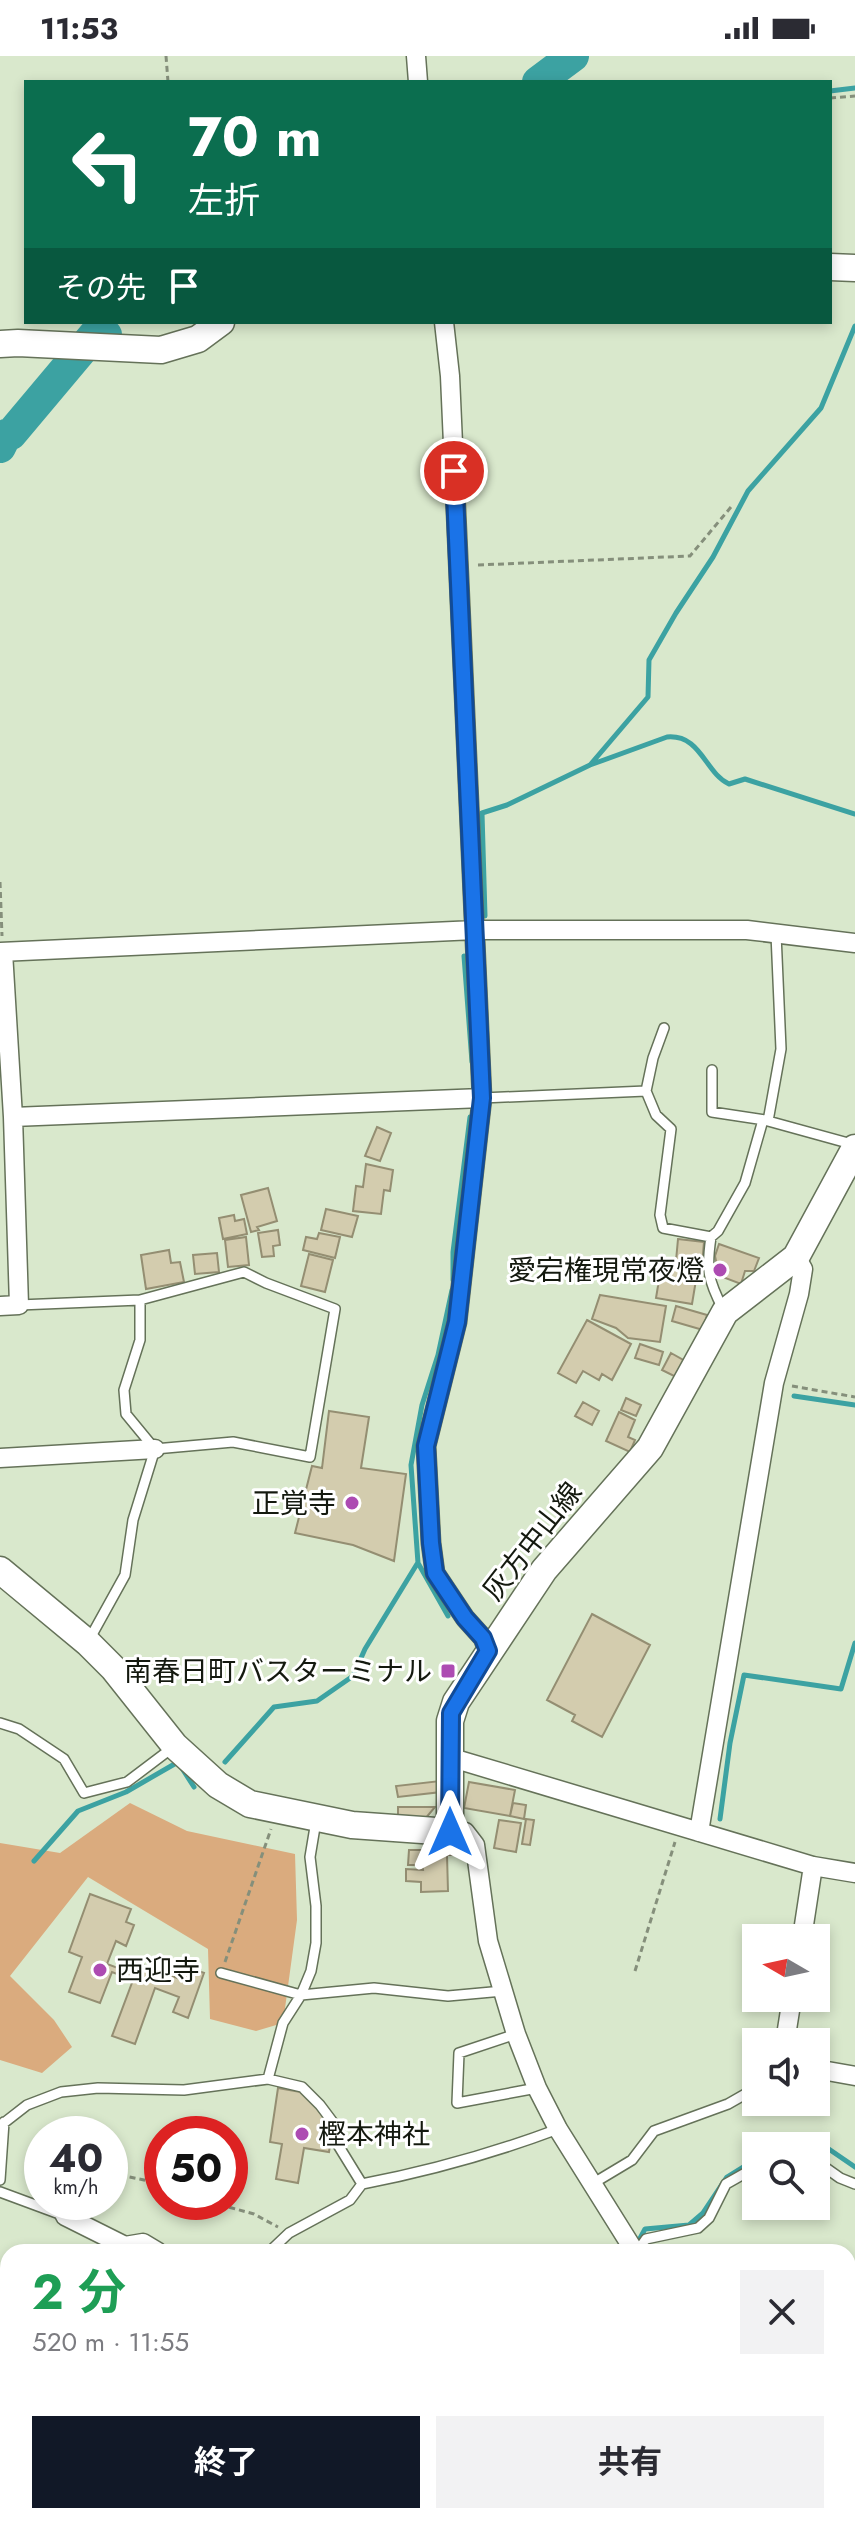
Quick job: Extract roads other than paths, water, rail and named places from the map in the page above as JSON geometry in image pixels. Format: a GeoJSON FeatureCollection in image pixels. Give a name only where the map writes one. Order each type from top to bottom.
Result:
{"type":"FeatureCollection","features":[{"type":"Feature","properties":{"kind":"main road"},"geometry":{"type":"LineString","coordinates":[[832,267],[855,268]]}},
{"type":"Feature","properties":{"kind":"main road"},"geometry":{"type":"LineString","coordinates":[[0,344],[161,350],[198,339],[218,324]]}},
{"type":"Feature","properties":{"kind":"main road","name":"灰方中山線"},"geometry":{"type":"LineString","coordinates":[[450,1832],[451,1713],[488,1651],[544,1570],[650,1448],[725,1312],[796,1257],[855,1146]]}},
{"type":"Feature","properties":{"kind":"main road"},"geometry":{"type":"LineString","coordinates":[[0,1570],[88,1643],[113,1668],[175,1746],[218,1785],[250,1804],[352,1825],[450,1832]]}},
{"type":"Feature","properties":{"kind":"street"},"geometry":{"type":"LineString","coordinates":[[416,56],[418,80]]}},
{"type":"Feature","properties":{"kind":"street"},"geometry":{"type":"LineString","coordinates":[[444,324],[450,376],[482,1098],[457,1322],[426,1446],[435,1573],[465,1618],[483,1638],[488,1651]]}},
{"type":"Feature","properties":{"kind":"street"},"geometry":{"type":"LineString","coordinates":[[10,1306],[13,1117],[2,952],[475,930],[747,930],[855,943]]}},
{"type":"Feature","properties":{"kind":"street"},"geometry":{"type":"LineString","coordinates":[[13,1117],[482,1098]]}},
{"type":"Feature","properties":{"kind":"street"},"geometry":{"type":"LineString","coordinates":[[699,1832],[774,1383],[799,1294],[803,1269],[796,1257]]}},
{"type":"Feature","properties":{"kind":"street"},"geometry":{"type":"LineString","coordinates":[[0,1458],[155,1449]]}},
{"type":"Feature","properties":{"kind":"street"},"geometry":{"type":"LineString","coordinates":[[449,1757],[813,1866],[855,1873]]}},
{"type":"Feature","properties":{"kind":"street"},"geometry":{"type":"LineString","coordinates":[[450,1832],[465,1832],[475,1845],[488,1941],[516,2034],[537,2088],[558,2129],[631,2244]]}},
{"type":"Feature","properties":{"kind":"street"},"geometry":{"type":"LineString","coordinates":[[804,1924],[813,1866]]}},
{"type":"Feature","properties":{"kind":"street"},"geometry":{"type":"LineString","coordinates":[[830,2072],[855,2076]]}},
{"type":"Feature","properties":{"kind":"street"},"geometry":{"type":"LineString","coordinates":[[72,2220],[113,2244]]}},
{"type":"Feature","properties":{"kind":"lane"},"geometry":{"type":"LineString","coordinates":[[725,1312],[710,1284],[706,1266],[711,1237],[718,1231],[745,1183],[766,1120],[781,1049],[776,934]]}},
{"type":"Feature","properties":{"kind":"lane"},"geometry":{"type":"LineString","coordinates":[[664,1028],[646,1091],[656,1115],[671,1129],[660,1215],[663,1228],[711,1237]]}},
{"type":"Feature","properties":{"kind":"lane"},"geometry":{"type":"LineString","coordinates":[[712,1070],[712,1112],[766,1120],[855,1146]]}},
{"type":"Feature","properties":{"kind":"lane"},"geometry":{"type":"LineString","coordinates":[[482,1098],[646,1091]]}},
{"type":"Feature","properties":{"kind":"lane"},"geometry":{"type":"LineString","coordinates":[[10,1306],[140,1300],[244,1272],[335,1309],[310,1457],[233,1442],[155,1449]]}},
{"type":"Feature","properties":{"kind":"lane"},"geometry":{"type":"LineString","coordinates":[[140,1300],[140,1340],[124,1390],[126,1414],[155,1449]]}},
{"type":"Feature","properties":{"kind":"lane"},"geometry":{"type":"LineString","coordinates":[[88,1643],[125,1575],[133,1520],[155,1449]]}},
{"type":"Feature","properties":{"kind":"lane"},"geometry":{"type":"LineString","coordinates":[[0,1723],[19,1729],[64,1759],[84,1793],[127,1782],[175,1746]]}},
{"type":"Feature","properties":{"kind":"lane"},"geometry":{"type":"LineString","coordinates":[[268,2079],[283,2023],[301,1995],[311,1971],[316,1943],[316,1906],[310,1857],[317,1818]]}},
{"type":"Feature","properties":{"kind":"lane"},"geometry":{"type":"LineString","coordinates":[[221,1973],[301,1995],[374,1988],[448,1996],[503,1991]]}},
{"type":"Feature","properties":{"kind":"lane"},"geometry":{"type":"LineString","coordinates":[[516,2034],[459,2053],[457,2103],[537,2088]]}},
{"type":"Feature","properties":{"kind":"lane"},"geometry":{"type":"LineString","coordinates":[[0,2180],[2,2124],[27,2105],[61,2092],[98,2088],[184,2090],[268,2079],[302,2087],[320,2105],[335,2125],[338,2145],[362,2184]]}},
{"type":"Feature","properties":{"kind":"lane"},"geometry":{"type":"LineString","coordinates":[[592,2184],[632,2160],[654,2131],[742,2096]]}},
{"type":"Feature","properties":{"kind":"lane"},"geometry":{"type":"LineString","coordinates":[[277,2244],[289,2233],[350,2200],[362,2184],[484,2155],[558,2129]]}},
{"type":"Feature","properties":{"kind":"lane"},"geometry":{"type":"LineString","coordinates":[[830,2171],[855,2184]]}},
{"type":"Feature","properties":{"kind":"lane"},"geometry":{"type":"LineString","coordinates":[[642,2244],[646,2239],[698,2228],[709,2218],[726,2184],[742,2175]]}},
{"type":"Feature","properties":{"kind":"lane"},"geometry":{"type":"LineString","coordinates":[[0,2192],[24,2201]]}},
{"type":"Feature","properties":{"kind":"waterway"},"geometry":{"type":"LineString","coordinates":[[541,80],[573,56]]}},
{"type":"Feature","properties":{"kind":"waterway"},"geometry":{"type":"LineString","coordinates":[[832,91],[855,88]]}},
{"type":"Feature","properties":{"kind":"waterway"},"geometry":{"type":"LineString","coordinates":[[590,765],[648,697],[649,660],[713,557],[748,491],[821,408],[855,326]]}},
{"type":"Feature","properties":{"kind":"waterway"},"geometry":{"type":"LineString","coordinates":[[0,447],[6,435],[11,434],[95,334],[106,335]]}},
{"type":"Feature","properties":{"kind":"waterway"},"geometry":{"type":"LineString","coordinates":[[485,916],[482,813],[507,805],[590,765],[667,737],[688,742],[729,784],[745,779],[855,814]]}},
{"type":"Feature","properties":{"kind":"waterway"},"geometry":{"type":"LineString","coordinates":[[464,956],[472,1062]]}},
{"type":"Feature","properties":{"kind":"waterway"},"geometry":{"type":"LineString","coordinates":[[453,1280],[453,1252],[470,1117]]}},
{"type":"Feature","properties":{"kind":"waterway"},"geometry":{"type":"LineString","coordinates":[[448,1616],[418,1563],[411,1465],[422,1405],[438,1355],[452,1290]]}},
{"type":"Feature","properties":{"kind":"waterway"},"geometry":{"type":"LineString","coordinates":[[794,1396],[855,1405]]}},
{"type":"Feature","properties":{"kind":"waterway"},"geometry":{"type":"LineString","coordinates":[[225,1762],[274,1707],[317,1701],[353,1676],[365,1649],[417,1564]]}},
{"type":"Feature","properties":{"kind":"waterway"},"geometry":{"type":"LineString","coordinates":[[720,1819],[730,1743],[744,1675],[841,1689],[855,1643]]}},
{"type":"Feature","properties":{"kind":"waterway"},"geometry":{"type":"LineString","coordinates":[[34,1861],[78,1811],[126,1792],[178,1762],[194,1787]]}},
{"type":"Feature","properties":{"kind":"waterway"},"geometry":{"type":"LineString","coordinates":[[830,2150],[855,2167]]}},
{"type":"Feature","properties":{"kind":"waterway"},"geometry":{"type":"LineString","coordinates":[[637,2244],[645,2229],[689,2225],[703,2213],[727,2177],[742,2168]]}},
{"type":"Feature","properties":{"kind":"place","name":"愛宕権現常夜燈"},"geometry":{"type":"Point","coordinates":[720,1270]}},
{"type":"Feature","properties":{"kind":"place","name":"正覚寺"},"geometry":{"type":"Point","coordinates":[352,1503]}},
{"type":"Feature","properties":{"kind":"place","name":"南春日町バスターミナル"},"geometry":{"type":"Point","coordinates":[448,1671]}},
{"type":"Feature","properties":{"kind":"place","name":"西迎寺"},"geometry":{"type":"Point","coordinates":[100,1970]}},
{"type":"Feature","properties":{"kind":"place","name":"樫本神社"},"geometry":{"type":"Point","coordinates":[302,2134]}}]}
